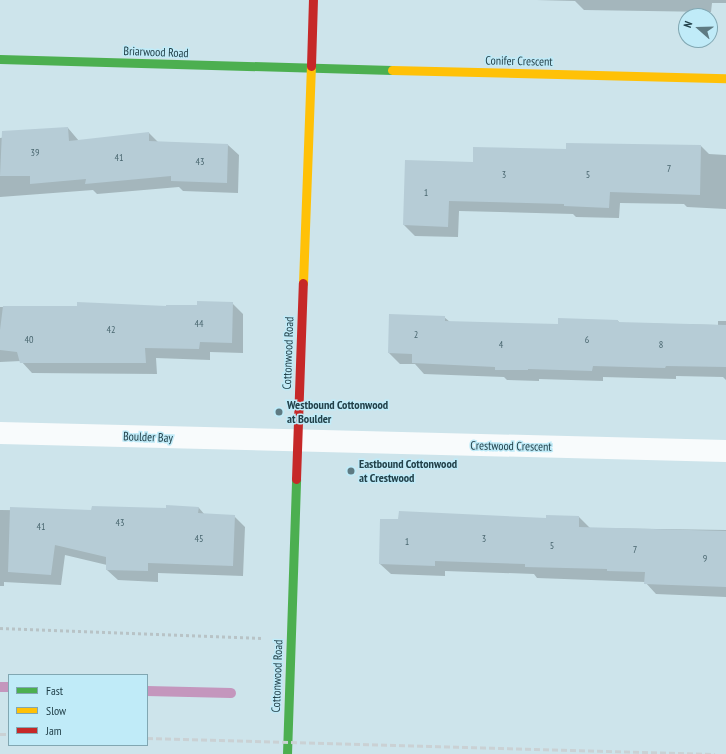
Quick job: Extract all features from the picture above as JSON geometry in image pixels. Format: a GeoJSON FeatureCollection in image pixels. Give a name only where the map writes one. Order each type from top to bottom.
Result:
{"type":"FeatureCollection","features":[{"type":"Feature","properties":{"kind":"street","name":"Cottonwood Road"},"geometry":{"type":"LineString","coordinates":[[287,754],[313,0]]}},
{"type":"Feature","properties":{"kind":"street","name":"Briarwood Road"},"geometry":{"type":"LineString","coordinates":[[0,59],[311,68]]}},
{"type":"Feature","properties":{"kind":"street","name":"Conifer Crescent"},"geometry":{"type":"LineString","coordinates":[[311,68],[726,78]]}},
{"type":"Feature","properties":{"kind":"street","name":"Boulder Bay"},"geometry":{"type":"LineString","coordinates":[[0,433],[297,441]]}},
{"type":"Feature","properties":{"kind":"street","name":"Crestwood Crescent"},"geometry":{"type":"LineString","coordinates":[[297,441],[726,451]]}},
{"type":"Feature","properties":{"kind":"path"},"geometry":{"type":"LineString","coordinates":[[0,628],[291,639]]}},
{"type":"Feature","properties":{"kind":"building"},"geometry":{"type":"Polygon","coordinates":[[[68,127],[69,141],[149,132],[149,141],[228,144],[227,183],[171,181],[171,176],[85,184],[86,179],[30,184],[30,176],[0,176],[2,131],[68,127]]]}},
{"type":"Feature","properties":{"kind":"building"},"geometry":{"type":"Polygon","coordinates":[[[566,143],[701,145],[700,195],[610,192],[609,208],[564,206],[564,204],[449,201],[448,227],[403,225],[405,160],[473,162],[473,147],[566,149],[566,143]]]}},
{"type":"Feature","properties":{"kind":"building"},"geometry":{"type":"Polygon","coordinates":[[[197,301],[233,302],[232,343],[200,342],[199,349],[145,348],[146,363],[20,363],[17,352],[0,350],[0,330],[3,306],[77,306],[77,302],[166,306],[197,305],[197,301]]]}},
{"type":"Feature","properties":{"kind":"building"},"geometry":{"type":"Polygon","coordinates":[[[389,314],[445,316],[445,321],[558,324],[558,318],[618,320],[618,322],[726,325],[726,367],[666,366],[665,368],[593,366],[592,371],[528,369],[495,370],[495,367],[412,363],[412,354],[388,353],[389,314]]]}},
{"type":"Feature","properties":{"kind":"building"},"geometry":{"type":"Polygon","coordinates":[[[166,505],[199,507],[198,513],[235,515],[233,566],[148,563],[148,571],[106,570],[106,557],[55,545],[51,575],[8,572],[10,507],[91,510],[92,506],[166,508],[166,505]]]}},
{"type":"Feature","properties":{"kind":"building"},"geometry":{"type":"Polygon","coordinates":[[[399,511],[546,518],[546,515],[579,516],[579,527],[726,531],[726,587],[644,584],[645,572],[607,571],[607,569],[525,567],[525,564],[435,561],[435,566],[379,564],[380,519],[398,519],[399,511]]]}},
{"type":"Feature","properties":{"kind":"waterway"},"geometry":{"type":"LineString","coordinates":[[0,687],[8,687]]}},
{"type":"Feature","properties":{"kind":"waterway"},"geometry":{"type":"LineString","coordinates":[[148,691],[231,693]]}},
{"type":"Feature","properties":{"kind":"railway"},"geometry":{"type":"LineString","coordinates":[[0,734],[8,734]]}},
{"type":"Feature","properties":{"kind":"railway"},"geometry":{"type":"LineString","coordinates":[[148,738],[715,754]]}},
{"type":"Feature","properties":{"kind":"traffic: fast"},"geometry":{"type":"LineString","coordinates":[[0,59],[392,70]]}},
{"type":"Feature","properties":{"kind":"traffic: fast"},"geometry":{"type":"LineString","coordinates":[[287,754],[296,479]]}},
{"type":"Feature","properties":{"kind":"traffic: slow"},"geometry":{"type":"LineString","coordinates":[[303,283],[311,66]]}},
{"type":"Feature","properties":{"kind":"traffic: slow"},"geometry":{"type":"LineString","coordinates":[[392,70],[726,78]]}},
{"type":"Feature","properties":{"kind":"traffic: jam"},"geometry":{"type":"LineString","coordinates":[[311,66],[313,0]]}},
{"type":"Feature","properties":{"kind":"traffic: jam"},"geometry":{"type":"LineString","coordinates":[[296,479],[303,283]]}},
{"type":"Feature","properties":{"kind":"place","name":"Westbound Cottonwood at Boulder"},"geometry":{"type":"Point","coordinates":[279,412]}},
{"type":"Feature","properties":{"kind":"place","name":"Eastbound Cottonwood at Crestwood"},"geometry":{"type":"Point","coordinates":[351,471]}}]}
